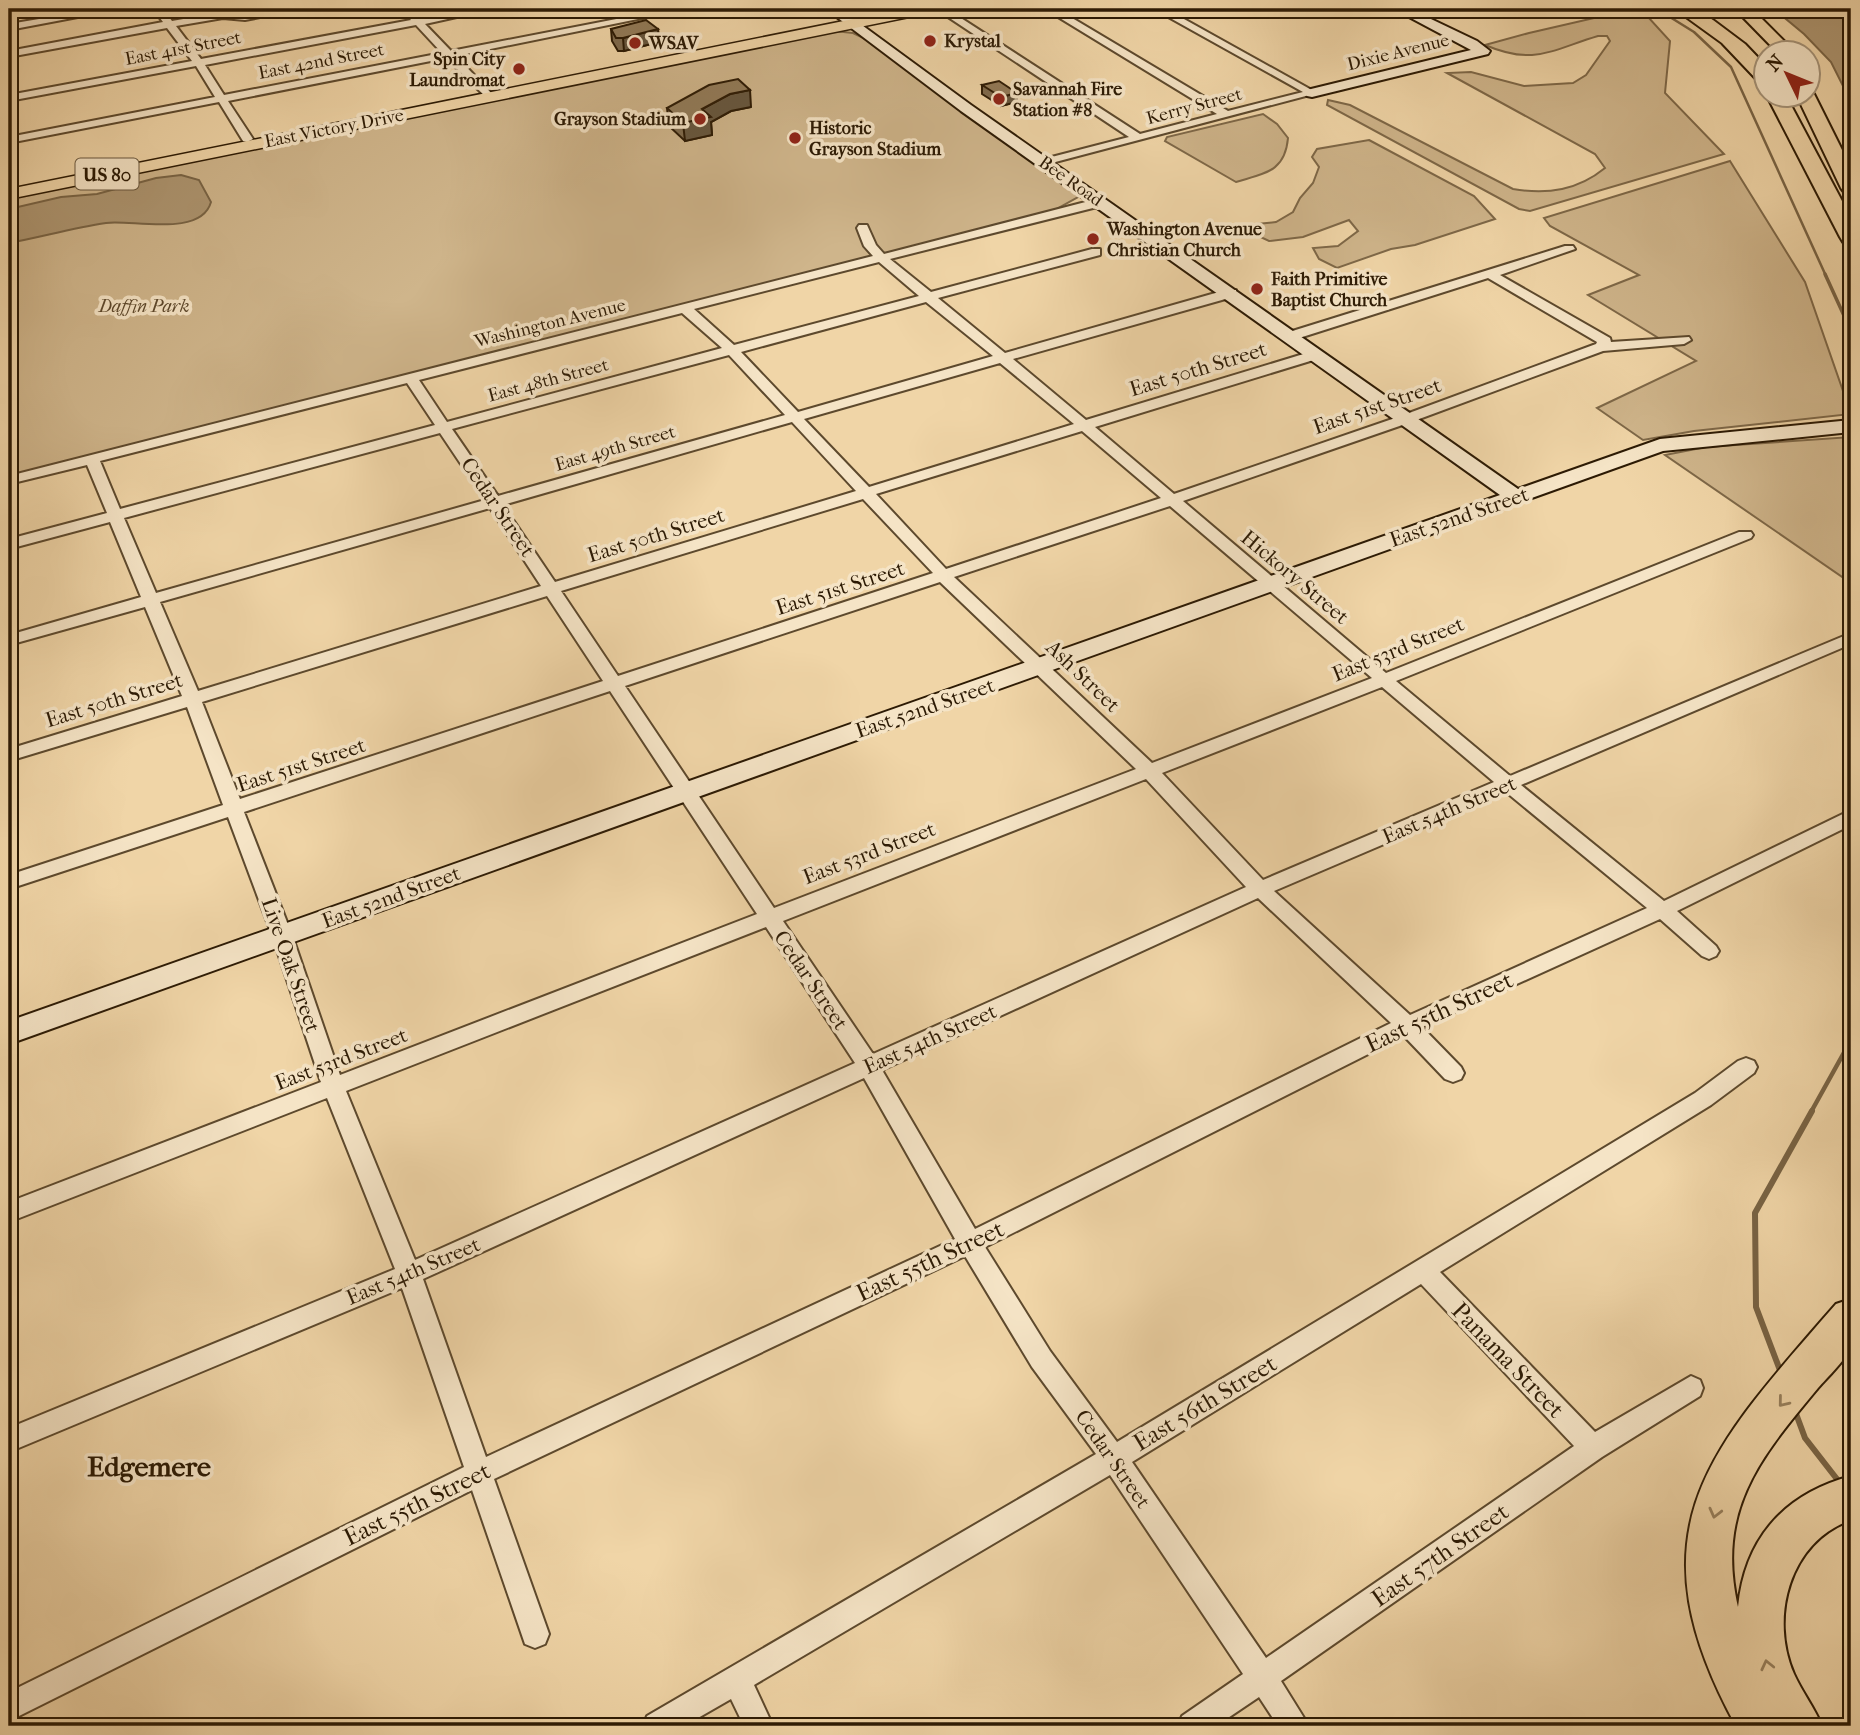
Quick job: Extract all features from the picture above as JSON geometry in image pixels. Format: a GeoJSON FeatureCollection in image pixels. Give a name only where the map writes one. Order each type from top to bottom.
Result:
{"type":"FeatureCollection","features":[{"type":"Feature","properties":{"kind":"highway"},"geometry":{"type":"LineString","coordinates":[[1683,9],[1731,40],[1752,61]]}},
{"type":"Feature","properties":{"kind":"highway"},"geometry":{"type":"LineString","coordinates":[[1705,9],[1752,49]]}},
{"type":"Feature","properties":{"kind":"highway"},"geometry":{"type":"LineString","coordinates":[[1736,11],[1760,38]]}},
{"type":"Feature","properties":{"kind":"highway"},"geometry":{"type":"LineString","coordinates":[[1736,11],[1769,38]]}},
{"type":"Feature","properties":{"kind":"highway"},"geometry":{"type":"LineString","coordinates":[[1782,108],[1851,237]]}},
{"type":"Feature","properties":{"kind":"highway"},"geometry":{"type":"LineString","coordinates":[[1793,108],[1851,231]]}},
{"type":"Feature","properties":{"kind":"highway"},"geometry":{"type":"LineString","coordinates":[[1812,108],[1851,188]]}},
{"type":"Feature","properties":{"kind":"highway"},"geometry":{"type":"LineString","coordinates":[[1814,108],[1819,123]]}},
{"type":"Feature","properties":{"kind":"highway"},"geometry":{"type":"LineString","coordinates":[[1765,1726],[1751,1707],[1717,1624],[1707,1556],[1715,1507],[1742,1451],[1851,1318]]}},
{"type":"Feature","properties":{"kind":"highway"},"geometry":{"type":"LineString","coordinates":[[1797,1726],[1770,1676],[1759,1629],[1761,1594],[1776,1556],[1795,1529],[1822,1509],[1851,1498]]}},
{"type":"Feature","properties":{"kind":"main road","name":"East Victory Drive"},"geometry":{"type":"LineString","coordinates":[[657,60],[841,15],[891,9]]}},
{"type":"Feature","properties":{"kind":"main road","name":"East Victory Drive"},"geometry":{"type":"LineString","coordinates":[[9,188],[247,139],[820,30],[841,15],[924,9]]}},
{"type":"Feature","properties":{"kind":"main road","name":"Dixie Avenue"},"geometry":{"type":"LineString","coordinates":[[1312,93],[1483,51],[1400,9]]}},
{"type":"Feature","properties":{"kind":"main road","name":"Bee Road"},"geometry":{"type":"LineString","coordinates":[[841,15],[1516,497]]}},
{"type":"Feature","properties":{"kind":"main road"},"geometry":{"type":"LineString","coordinates":[[820,30],[847,31],[872,38]]}},
{"type":"Feature","properties":{"kind":"main road","name":"East Victory Drive"},"geometry":{"type":"LineString","coordinates":[[9,194],[486,94]]}},
{"type":"Feature","properties":{"kind":"main road"},"geometry":{"type":"LineString","coordinates":[[223,151],[244,143],[247,139]]}},
{"type":"Feature","properties":{"kind":"main road","name":"East 52nd Street"},"geometry":{"type":"LineString","coordinates":[[9,1033],[1660,445],[1841,426]]}},
{"type":"Feature","properties":{"kind":"street"},"geometry":{"type":"LineString","coordinates":[[9,27],[115,9]]}},
{"type":"Feature","properties":{"kind":"street"},"geometry":{"type":"LineString","coordinates":[[158,9],[199,63],[247,139]]}},
{"type":"Feature","properties":{"kind":"street"},"geometry":{"type":"LineString","coordinates":[[9,54],[223,15],[245,17],[297,9]]}},
{"type":"Feature","properties":{"kind":"street"},"geometry":{"type":"LineString","coordinates":[[406,9],[486,94]]}},
{"type":"Feature","properties":{"kind":"street","name":"East 41st Street"},"geometry":{"type":"LineString","coordinates":[[9,99],[488,9]]}},
{"type":"Feature","properties":{"kind":"street","name":"East 42nd Street"},"geometry":{"type":"LineString","coordinates":[[9,140],[682,9]]}},
{"type":"Feature","properties":{"kind":"street"},"geometry":{"type":"LineString","coordinates":[[942,9],[1139,138]]}},
{"type":"Feature","properties":{"kind":"street"},"geometry":{"type":"LineString","coordinates":[[1050,9],[1226,115]]}},
{"type":"Feature","properties":{"kind":"street"},"geometry":{"type":"LineString","coordinates":[[1159,9],[1312,93]]}},
{"type":"Feature","properties":{"kind":"street"},"geometry":{"type":"LineString","coordinates":[[1552,9],[1566,15]]}},
{"type":"Feature","properties":{"kind":"street","name":"Kerry Street"},"geometry":{"type":"LineString","coordinates":[[1044,162],[1312,93]]}},
{"type":"Feature","properties":{"kind":"street","name":"Washington Avenue"},"geometry":{"type":"LineString","coordinates":[[9,480],[1101,202]]}},
{"type":"Feature","properties":{"kind":"street","name":"Hickory Street"},"geometry":{"type":"LineString","coordinates":[[863,228],[870,246],[881,258],[1085,425],[1508,785],[1662,909],[1709,951]]}},
{"type":"Feature","properties":{"kind":"street","name":"East 50th Street"},"geometry":{"type":"LineString","coordinates":[[1292,336],[1569,249]]}},
{"type":"Feature","properties":{"kind":"street","name":"East 48th Street"},"geometry":{"type":"LineString","coordinates":[[9,544],[1096,251]]}},
{"type":"Feature","properties":{"kind":"street"},"geometry":{"type":"LineString","coordinates":[[1490,274],[1605,341],[1601,347]]}},
{"type":"Feature","properties":{"kind":"street","name":"East 49th Street"},"geometry":{"type":"LineString","coordinates":[[9,640],[1231,293]]}},
{"type":"Feature","properties":{"kind":"street","name":"Ash Street"},"geometry":{"type":"LineString","coordinates":[[685,308],[732,350],[944,576],[1148,770],[1260,889],[1407,1025],[1453,1073]]}},
{"type":"Feature","properties":{"kind":"street","name":"East 51st Street"},"geometry":{"type":"LineString","coordinates":[[9,882],[944,576],[1406,419],[1601,347],[1684,340]]}},
{"type":"Feature","properties":{"kind":"street","name":"East 50th Street"},"geometry":{"type":"LineString","coordinates":[[9,754],[1315,355]]}},
{"type":"Feature","properties":{"kind":"street","name":"Cedar Street"},"geometry":{"type":"LineString","coordinates":[[411,378],[869,1066],[970,1243],[1041,1359],[1115,1458],[1295,1726]]}},
{"type":"Feature","properties":{"kind":"street","name":"Live Oak Street"},"geometry":{"type":"LineString","coordinates":[[92,460],[117,514],[192,698],[282,935],[333,1087],[409,1274],[536,1634]]}},
{"type":"Feature","properties":{"kind":"street","name":"East 53rd Street"},"geometry":{"type":"LineString","coordinates":[[9,1212],[1384,680],[1745,536]]}},
{"type":"Feature","properties":{"kind":"street","name":"East 54th Street"},"geometry":{"type":"LineString","coordinates":[[9,1440],[409,1274],[1260,889],[1851,638]]}},
{"type":"Feature","properties":{"kind":"street","name":"East 55th Street"},"geometry":{"type":"LineString","coordinates":[[9,1707],[479,1473],[970,1243],[1407,1025],[1662,909],[1851,817]]}},
{"type":"Feature","properties":{"kind":"street","name":"East 56th Street"},"geometry":{"type":"LineString","coordinates":[[657,1726],[1115,1458],[1703,1099],[1746,1067]]}},
{"type":"Feature","properties":{"kind":"street","name":"Panama Street"},"geometry":{"type":"LineString","coordinates":[[1423,1271],[1593,1448]]}},
{"type":"Feature","properties":{"kind":"street","name":"East 57th Street"},"geometry":{"type":"LineString","coordinates":[[1192,1726],[1593,1448],[1691,1388]]}},
{"type":"Feature","properties":{"kind":"street"},"geometry":{"type":"LineString","coordinates":[[736,1679],[759,1726]]}},
{"type":"Feature","properties":{"kind":"green space"},"geometry":{"type":"Polygon","coordinates":[[[1633,9],[1649,18],[1670,41],[1665,93],[1724,154],[1530,211],[1519,209],[1327,105],[1328,100],[1350,105],[1513,189],[1550,191],[1573,186],[1605,168],[1595,154],[1447,73],[1471,72],[1524,86],[1573,83],[1586,75],[1610,41],[1607,36],[1598,36],[1555,51],[1530,55],[1502,51],[1485,45],[1633,9]]]}},
{"type":"Feature","properties":{"kind":"green space","name":"Daffin Park"},"geometry":{"type":"Polygon","coordinates":[[[834,31],[853,33],[876,44],[1079,193],[1078,197],[1051,212],[9,478],[9,196],[834,31]]]}},
{"type":"Feature","properties":{"kind":"green space"},"geometry":{"type":"Polygon","coordinates":[[[1263,114],[1277,124],[1288,138],[1283,158],[1272,169],[1236,182],[1165,141],[1167,137],[1263,114]]]}},
{"type":"Feature","properties":{"kind":"green space"},"geometry":{"type":"Polygon","coordinates":[[[1369,140],[1474,196],[1495,219],[1415,245],[1391,249],[1337,268],[1319,259],[1313,248],[1338,246],[1358,231],[1349,220],[1303,237],[1269,241],[1254,234],[1257,224],[1276,222],[1293,212],[1300,198],[1313,183],[1319,167],[1312,157],[1317,149],[1369,140]]]}},
{"type":"Feature","properties":{"kind":"green space"},"geometry":{"type":"Polygon","coordinates":[[[1730,161],[1805,282],[1851,414],[1694,431],[1643,440],[1597,408],[1696,361],[1588,295],[1639,275],[1550,226],[1544,218],[1730,161]]]}},
{"type":"Feature","properties":{"kind":"green space"},"geometry":{"type":"Polygon","coordinates":[[[1851,437],[1851,583],[1665,455],[1706,447],[1851,437]]]}},
{"type":"Feature","properties":{"kind":"shaded area"},"geometry":{"type":"Polygon","coordinates":[[[1774,9],[1851,9],[1851,97],[1849,98],[1831,62],[1822,53],[1822,38],[1808,38],[1774,9]]]}},
{"type":"Feature","properties":{"kind":"shaded area"},"geometry":{"type":"Polygon","coordinates":[[[181,175],[199,180],[211,202],[205,213],[194,220],[164,224],[106,223],[9,243],[9,209],[61,197],[97,194],[156,178],[181,175]]]}},
{"type":"Feature","properties":{"kind":"building"},"geometry":{"type":"Polygon","coordinates":[[[646,20],[658,29],[616,38],[611,29],[646,20]]]}},
{"type":"Feature","properties":{"kind":"building"},"geometry":{"type":"Polygon","coordinates":[[[738,79],[750,90],[730,94],[702,109],[711,117],[683,123],[667,108],[709,85],[738,79]]]}},
{"type":"Feature","properties":{"kind":"building"},"geometry":{"type":"Polygon","coordinates":[[[999,81],[1017,93],[1001,97],[982,85],[999,81]]]}},
{"type":"Feature","properties":{"kind":"waterway"},"geometry":{"type":"LineString","coordinates":[[1657,9],[1694,32],[1731,67],[1826,276]]}},
{"type":"Feature","properties":{"kind":"waterway"},"geometry":{"type":"LineString","coordinates":[[1825,274],[1851,331]]}},
{"type":"Feature","properties":{"kind":"waterway"},"geometry":{"type":"LineString","coordinates":[[1811,1112],[1851,1040]]}},
{"type":"Feature","properties":{"kind":"waterway"},"geometry":{"type":"LineString","coordinates":[[1781,1373],[1756,1307],[1755,1213],[1812,1111]]}},
{"type":"Feature","properties":{"kind":"waterway"},"geometry":{"type":"LineString","coordinates":[[1795,1411],[1805,1438],[1840,1483]]}},
{"type":"Feature","properties":{"kind":"place","name":"Krystal"},"geometry":{"type":"Point","coordinates":[930,41]}},
{"type":"Feature","properties":{"kind":"place","name":"WSAV"},"geometry":{"type":"Point","coordinates":[635,43]}},
{"type":"Feature","properties":{"kind":"place","name":"Spin City Laundromat"},"geometry":{"type":"Point","coordinates":[519,69]}},
{"type":"Feature","properties":{"kind":"place","name":"Savannah Fire Station #8"},"geometry":{"type":"Point","coordinates":[999,99]}},
{"type":"Feature","properties":{"kind":"place","name":"Grayson Stadium"},"geometry":{"type":"Point","coordinates":[700,119]}},
{"type":"Feature","properties":{"kind":"place","name":"Historic Grayson Stadium"},"geometry":{"type":"Point","coordinates":[795,138]}},
{"type":"Feature","properties":{"kind":"place","name":"Washington Avenue Christian Church"},"geometry":{"type":"Point","coordinates":[1093,239]}},
{"type":"Feature","properties":{"kind":"place","name":"Faith Primitive Baptist Church"},"geometry":{"type":"Point","coordinates":[1257,289]}},
{"type":"Feature","properties":{"kind":"district","name":"Edgemere"},"geometry":{"type":"Point","coordinates":[149,1466]}}]}
